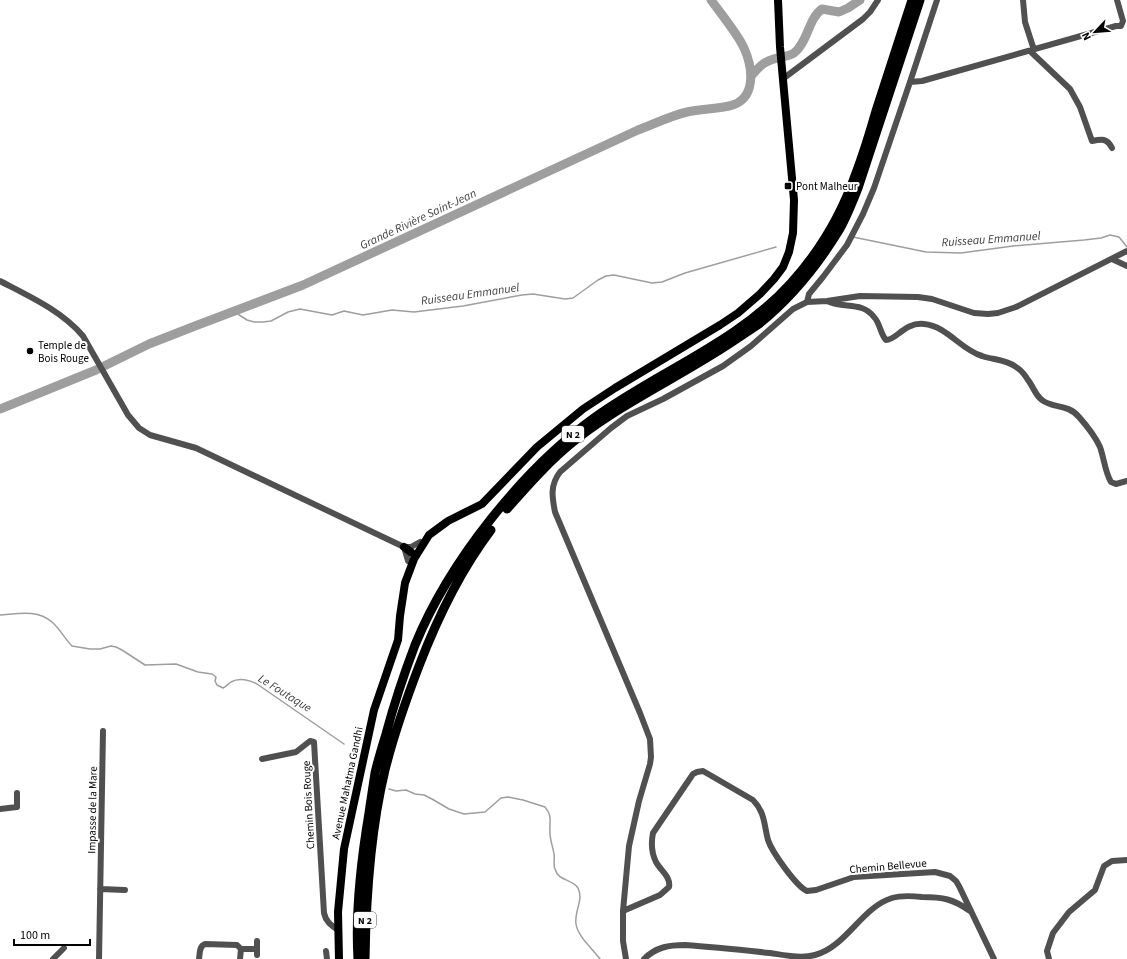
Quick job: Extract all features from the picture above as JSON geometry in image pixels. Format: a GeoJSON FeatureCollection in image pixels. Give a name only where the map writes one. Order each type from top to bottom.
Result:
{"type":"FeatureCollection","features":[{"type":"Feature","properties":{"kind":"highway","name":"N 2"},"geometry":{"type":"LineString","coordinates":[[357,959],[360,878],[376,771],[392,713],[414,649],[448,582],[464,556],[504,504],[551,452],[579,429],[615,404],[709,348],[760,314],[792,282],[809,261],[823,241],[837,216],[856,172],[912,0]]}},
{"type":"Feature","properties":{"kind":"highway","name":"N 2"},"geometry":{"type":"LineString","coordinates":[[365,959],[368,881],[377,814],[385,771],[396,731],[422,658],[440,615],[456,585],[486,536],[507,510],[536,476],[577,439],[612,414],[714,354],[758,324],[791,294],[806,276],[839,231],[856,194],[920,0]]}},
{"type":"Feature","properties":{"kind":"highway"},"geometry":{"type":"LineString","coordinates":[[368,881],[369,959]]}},
{"type":"Feature","properties":{"kind":"main road"},"geometry":{"type":"LineString","coordinates":[[778,0],[780,47],[784,78]]}},
{"type":"Feature","properties":{"kind":"main road","name":"Avenue Mahatma Gandhi"},"geometry":{"type":"LineString","coordinates":[[339,959],[338,930],[344,849],[374,710],[398,640],[402,602],[407,577],[420,545],[429,535],[448,521],[482,504],[537,448],[583,410],[634,375],[738,313],[760,294],[774,279],[783,267],[789,252],[794,218],[793,182],[784,78]]}},
{"type":"Feature","properties":{"kind":"main road"},"geometry":{"type":"LineString","coordinates":[[402,602],[402,584],[412,553],[420,545]]}},
{"type":"Feature","properties":{"kind":"main road"},"geometry":{"type":"LineString","coordinates":[[404,547],[412,553]]}},
{"type":"Feature","properties":{"kind":"main road","name":"Avenue Mahatma Gandhi"},"geometry":{"type":"LineString","coordinates":[[400,616],[398,606],[399,587],[412,553]]}},
{"type":"Feature","properties":{"kind":"street"},"geometry":{"type":"LineString","coordinates":[[784,78],[862,19],[870,12],[878,0]]}},
{"type":"Feature","properties":{"kind":"street"},"geometry":{"type":"LineString","coordinates":[[807,302],[809,294],[824,277],[847,245],[863,214],[910,82],[937,0]]}},
{"type":"Feature","properties":{"kind":"street"},"geometry":{"type":"LineString","coordinates":[[1022,0],[1025,22],[1032,51],[1070,90],[1080,107],[1092,141],[1101,139],[1105,140],[1112,148]]}},
{"type":"Feature","properties":{"kind":"street"},"geometry":{"type":"LineString","coordinates":[[910,82],[922,81],[1109,28],[1121,26],[1123,21],[1117,0]]}},
{"type":"Feature","properties":{"kind":"street"},"geometry":{"type":"LineString","coordinates":[[626,959],[623,941],[623,911],[629,846],[639,801],[650,764],[650,739],[555,512],[552,494],[553,483],[560,472],[627,416],[663,399],[723,366],[751,346],[793,308],[807,302],[827,301],[860,296],[918,297],[932,299],[974,313],[998,313],[1016,307],[1126,252]]}},
{"type":"Feature","properties":{"kind":"street"},"geometry":{"type":"LineString","coordinates":[[1112,259],[1127,266]]}},
{"type":"Feature","properties":{"kind":"street"},"geometry":{"type":"LineString","coordinates":[[0,281],[42,303],[76,327],[83,336],[128,415],[139,428],[150,435],[196,448],[404,547],[420,545]]}},
{"type":"Feature","properties":{"kind":"street"},"geometry":{"type":"LineString","coordinates":[[827,301],[842,306],[855,306],[866,310],[875,317],[886,340],[892,338],[902,330],[912,325],[930,325],[946,333],[963,346],[981,356],[1006,361],[1014,365],[1028,380],[1041,400],[1068,408],[1079,416],[1097,441],[1111,482],[1116,484],[1127,481]]}},
{"type":"Feature","properties":{"kind":"street"},"geometry":{"type":"LineString","coordinates":[[404,547],[408,561]]}},
{"type":"Feature","properties":{"kind":"street","name":"Impasse de la Mare"},"geometry":{"type":"LineString","coordinates":[[99,959],[103,732]]}},
{"type":"Feature","properties":{"kind":"street","name":"Chemin Bois Rouge"},"geometry":{"type":"LineString","coordinates":[[262,759],[296,752],[310,741],[314,742],[324,913],[325,919],[328,923],[338,930]]}},
{"type":"Feature","properties":{"kind":"street","name":"Chemin Bellevue"},"geometry":{"type":"LineString","coordinates":[[623,911],[660,895],[669,888],[669,880],[655,858],[652,844],[653,833],[693,774],[700,771],[709,773],[757,804],[763,815],[771,848],[803,889],[811,891],[854,877],[935,872],[950,876],[956,881],[994,959]]}},
{"type":"Feature","properties":{"kind":"street"},"geometry":{"type":"LineString","coordinates":[[0,809],[17,807],[17,793]]}},
{"type":"Feature","properties":{"kind":"street"},"geometry":{"type":"LineString","coordinates":[[1049,959],[1048,951],[1053,933],[1069,912],[1095,890],[1104,866],[1112,861],[1127,860]]}},
{"type":"Feature","properties":{"kind":"street"},"geometry":{"type":"LineString","coordinates":[[100,889],[125,890]]}},
{"type":"Feature","properties":{"kind":"street"},"geometry":{"type":"LineString","coordinates":[[644,959],[661,947],[686,944],[789,955],[814,956],[835,944],[878,906],[892,898],[901,896],[948,898],[959,903],[972,912]]}},
{"type":"Feature","properties":{"kind":"street"},"geometry":{"type":"LineString","coordinates":[[199,959],[201,947],[205,944],[237,945],[241,949],[257,952],[257,941]]}},
{"type":"Feature","properties":{"kind":"street"},"geometry":{"type":"LineString","coordinates":[[53,959],[64,948]]}},
{"type":"Feature","properties":{"kind":"street"},"geometry":{"type":"LineString","coordinates":[[240,959],[241,949]]}},
{"type":"Feature","properties":{"kind":"street"},"geometry":{"type":"LineString","coordinates":[[326,951],[327,959]]}},
{"type":"Feature","properties":{"kind":"waterway","name":"Grande Rivière Saint-Jean"},"geometry":{"type":"LineString","coordinates":[[0,409],[96,370],[149,344],[303,285],[638,130],[668,118],[692,111],[718,108],[738,103],[744,97],[750,82],[751,74],[747,56],[741,42],[711,0]]}},
{"type":"Feature","properties":{"kind":"waterway"},"geometry":{"type":"LineString","coordinates":[[752,75],[765,63],[772,59],[794,53],[802,43],[817,13],[822,9],[839,12],[860,0]]}},
{"type":"Feature","properties":{"kind":"waterway","name":"Ruisseau Emmanuel"},"geometry":{"type":"LineString","coordinates":[[853,237],[926,252],[961,253],[1013,246],[1101,238],[1110,235],[1119,237],[1127,247]]}},
{"type":"Feature","properties":{"kind":"waterway","name":"Ruisseau Emmanuel"},"geometry":{"type":"LineString","coordinates":[[233,311],[247,320],[263,322],[271,321],[288,312],[300,309],[332,315],[344,311],[363,315],[392,310],[414,312],[463,306],[533,294],[565,299],[573,298],[606,276],[614,275],[652,283],[662,282],[685,273],[776,247]]}},
{"type":"Feature","properties":{"kind":"waterway","name":"Le Foutaque"},"geometry":{"type":"LineString","coordinates":[[0,615],[20,613],[40,615],[52,622],[72,646],[90,649],[100,649],[111,646],[116,647],[145,665],[176,664],[198,672],[212,674],[216,677],[215,681],[217,685],[223,688],[234,680],[251,681],[344,744]]}},
{"type":"Feature","properties":{"kind":"waterway","name":"Le Foutaque"},"geometry":{"type":"LineString","coordinates":[[389,789],[396,791],[406,790],[415,794],[424,795],[449,809],[464,814],[485,812],[501,798],[508,797],[545,807],[550,817],[550,836],[554,854],[554,867],[559,876],[578,888],[580,897],[576,915],[577,929],[582,938],[600,959]]}},
{"type":"Feature","properties":{"kind":"place","name":"Pont Malheur"},"geometry":{"type":"Point","coordinates":[788,186]}},
{"type":"Feature","properties":{"kind":"place","name":"Temple de Bois Rouge"},"geometry":{"type":"Point","coordinates":[30,351]}}]}
